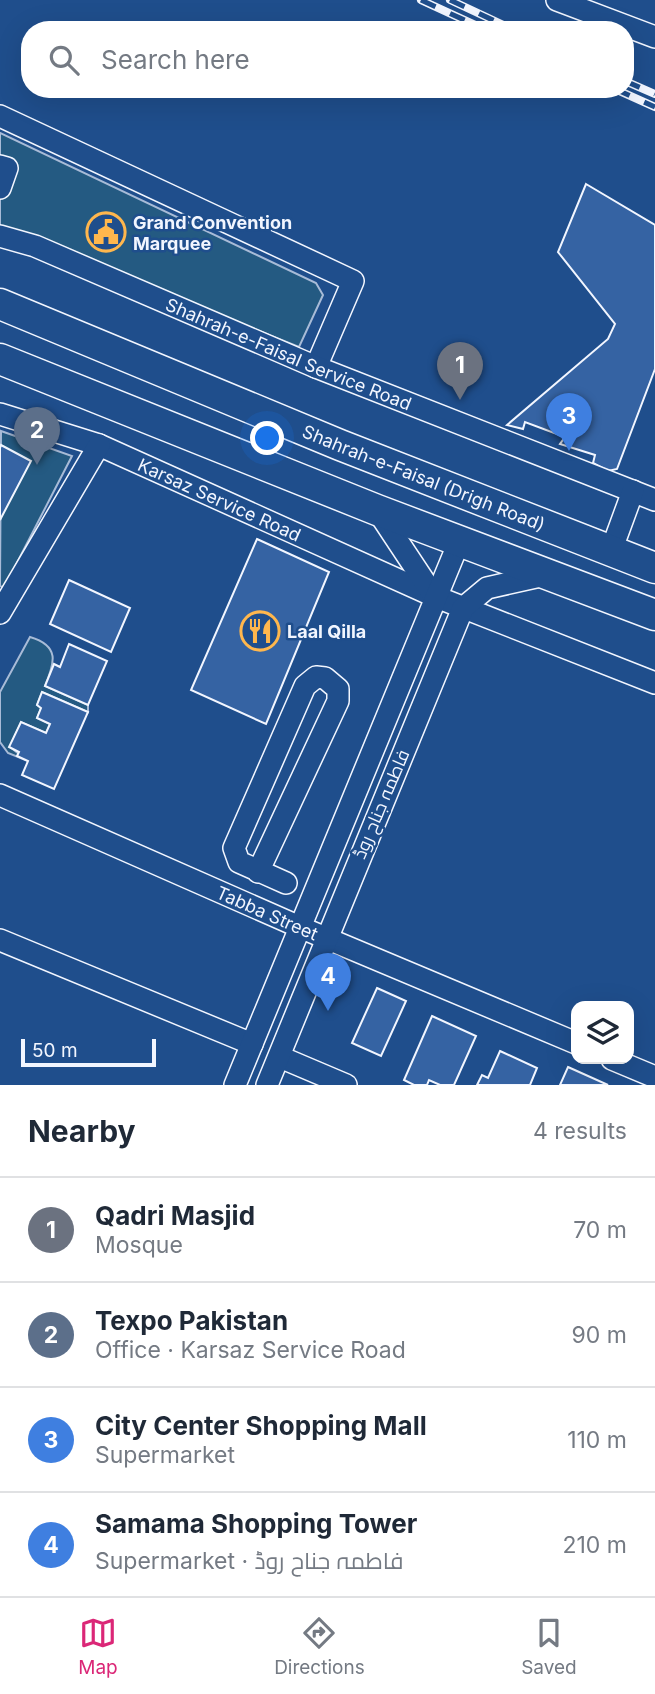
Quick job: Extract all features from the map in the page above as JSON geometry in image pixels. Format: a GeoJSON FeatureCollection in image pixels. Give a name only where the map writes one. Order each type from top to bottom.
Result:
{"type":"FeatureCollection","features":[{"type":"Feature","properties":{"kind":"highway","name":"Shahrah-e-Faisal (Drigh Road)"},"geometry":{"type":"LineString","coordinates":[[0,304],[340,445],[655,568]]}},
{"type":"Feature","properties":{"kind":"highway"},"geometry":{"type":"LineString","coordinates":[[0,359],[377,510],[655,615]]}},
{"type":"Feature","properties":{"kind":"street"},"geometry":{"type":"LineString","coordinates":[[557,0],[613,21]]}},
{"type":"Feature","properties":{"kind":"street"},"geometry":{"type":"LineString","coordinates":[[634,29],[655,37]]}},
{"type":"Feature","properties":{"kind":"street"},"geometry":{"type":"LineString","coordinates":[[0,116],[353,281],[316,367]]}},
{"type":"Feature","properties":{"kind":"street"},"geometry":{"type":"LineString","coordinates":[[0,166],[7,169],[0,188]]}},
{"type":"Feature","properties":{"kind":"street","name":"Shahrah-e-Faisal Service Road"},"geometry":{"type":"LineString","coordinates":[[0,236],[35,246],[316,367],[655,499]]}},
{"type":"Feature","properties":{"kind":"street","name":"Karsaz Service Road"},"geometry":{"type":"LineString","coordinates":[[0,414],[99,445],[434,596],[655,683]]}},
{"type":"Feature","properties":{"kind":"street"},"geometry":{"type":"LineString","coordinates":[[0,613],[99,445]]}},
{"type":"Feature","properties":{"kind":"street"},"geometry":{"type":"LineString","coordinates":[[611,551],[632,491]]}},
{"type":"Feature","properties":{"kind":"street"},"geometry":{"type":"LineString","coordinates":[[377,510],[434,596]]}},
{"type":"Feature","properties":{"kind":"street","name":"فاطمہ جناح روڈ"},"geometry":{"type":"LineString","coordinates":[[235,1085],[302,928],[434,596],[459,542]]}},
{"type":"Feature","properties":{"kind":"street","name":"فاطمہ جناح روڈ"},"geometry":{"type":"LineString","coordinates":[[267,1085],[326,936],[464,608],[487,588],[545,575]]}},
{"type":"Feature","properties":{"kind":"street"},"geometry":{"type":"LineString","coordinates":[[259,909],[273,878],[338,701],[338,689],[326,678],[316,677],[305,685],[234,848],[239,862],[273,878]]}},
{"type":"Feature","properties":{"kind":"street","name":"Tabba Street"},"geometry":{"type":"LineString","coordinates":[[0,795],[302,928],[571,1041]]}},
{"type":"Feature","properties":{"kind":"street"},"geometry":{"type":"LineString","coordinates":[[0,940],[253,1044]]}},
{"type":"Feature","properties":{"kind":"street"},"geometry":{"type":"LineString","coordinates":[[280,1057],[346,1085]]}},
{"type":"Feature","properties":{"kind":"street"},"geometry":{"type":"LineString","coordinates":[[624,1064],[655,1077]]}},
{"type":"Feature","properties":{"kind":"shaded area"},"geometry":{"type":"Polygon","coordinates":[[[0,133],[316,283],[323,295],[299,347],[0,227],[0,133]]]}},
{"type":"Feature","properties":{"kind":"shaded area"},"geometry":{"type":"Polygon","coordinates":[[[1,431],[72,456],[4,588],[0,586],[1,431]]]}},
{"type":"Feature","properties":{"kind":"shaded area"},"geometry":{"type":"Polygon","coordinates":[[[30,637],[51,650],[53,662],[45,686],[88,705],[88,712],[42,692],[37,705],[41,708],[37,718],[50,724],[46,733],[21,722],[10,747],[28,761],[8,753],[0,742],[0,692],[30,637]]]}},
{"type":"Feature","properties":{"kind":"building"},"geometry":{"type":"Polygon","coordinates":[[[586,184],[655,225],[655,369],[617,469],[608,471],[593,463],[595,455],[560,444],[565,437],[525,422],[523,429],[507,425],[608,339],[615,324],[558,252],[586,184]]]}},
{"type":"Feature","properties":{"kind":"building"},"geometry":{"type":"Polygon","coordinates":[[[1,445],[31,461],[0,520],[0,448],[1,445]]]}},
{"type":"Feature","properties":{"kind":"building","name":"Laal Qilla"},"geometry":{"type":"Polygon","coordinates":[[[257,539],[329,572],[266,724],[191,690],[257,539]]]}},
{"type":"Feature","properties":{"kind":"building"},"geometry":{"type":"Polygon","coordinates":[[[69,580],[130,608],[111,652],[50,624],[69,580]]]}},
{"type":"Feature","properties":{"kind":"building"},"geometry":{"type":"Polygon","coordinates":[[[69,644],[107,661],[88,705],[45,686],[54,664],[60,667],[69,644]]]}},
{"type":"Feature","properties":{"kind":"building"},"geometry":{"type":"Polygon","coordinates":[[[42,692],[88,712],[54,789],[22,775],[28,761],[17,756],[19,752],[9,747],[21,722],[46,733],[50,724],[37,718],[41,708],[37,705],[42,692]]]}},
{"type":"Feature","properties":{"kind":"building"},"geometry":{"type":"Polygon","coordinates":[[[377,988],[406,1001],[381,1056],[352,1043],[377,988]]]}},
{"type":"Feature","properties":{"kind":"building"},"geometry":{"type":"Polygon","coordinates":[[[432,1016],[476,1036],[454,1085],[440,1085],[429,1080],[427,1085],[414,1085],[404,1080],[432,1016]]]}},
{"type":"Feature","properties":{"kind":"building"},"geometry":{"type":"Polygon","coordinates":[[[500,1051],[537,1068],[530,1085],[477,1085],[482,1075],[488,1078],[500,1051]]]}},
{"type":"Feature","properties":{"kind":"building"},"geometry":{"type":"Polygon","coordinates":[[[568,1067],[608,1085],[560,1085],[568,1067]]]}},
{"type":"Feature","properties":{"kind":"railway"},"geometry":{"type":"LineString","coordinates":[[421,0],[466,21]]}},
{"type":"Feature","properties":{"kind":"railway"},"geometry":{"type":"LineString","coordinates":[[450,0],[495,21]]}},
{"type":"Feature","properties":{"kind":"railway"},"geometry":{"type":"LineString","coordinates":[[634,85],[655,94]]}},
{"type":"Feature","properties":{"kind":"railway"},"geometry":{"type":"LineString","coordinates":[[634,98],[655,107]]}},
{"type":"Feature","properties":{"kind":"place","name":"Grand Convention Marquee"},"geometry":{"type":"Point","coordinates":[106,232]}},
{"type":"Feature","properties":{"kind":"place","name":"Qadri Masjid"},"geometry":{"type":"Point","coordinates":[460,400]}},
{"type":"Feature","properties":{"kind":"place","name":"City Center Shopping Mall"},"geometry":{"type":"Point","coordinates":[569,451]}},
{"type":"Feature","properties":{"kind":"place","name":"Texpo Pakistan"},"geometry":{"type":"Point","coordinates":[37,465]}},
{"type":"Feature","properties":{"kind":"place","name":"Laal Qilla"},"geometry":{"type":"Point","coordinates":[260,631]}},
{"type":"Feature","properties":{"kind":"place","name":"Samama Shopping Tower"},"geometry":{"type":"Point","coordinates":[328,1011]}}]}
